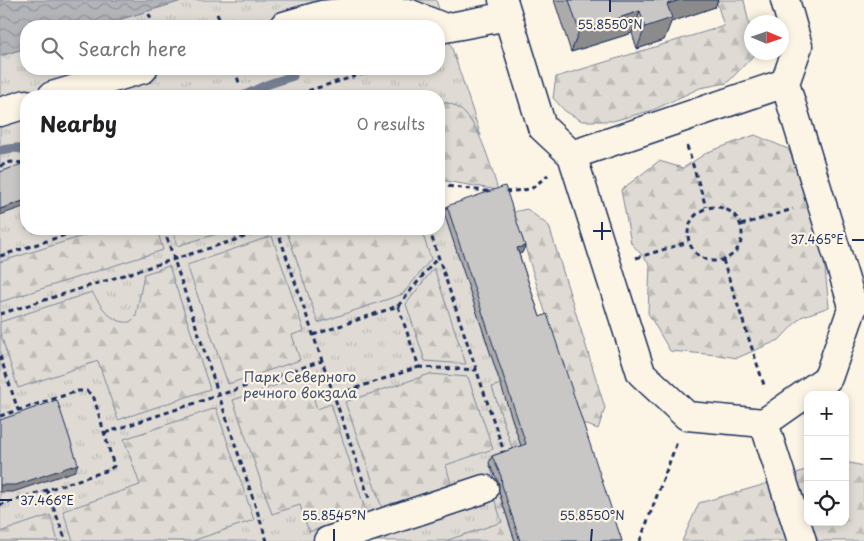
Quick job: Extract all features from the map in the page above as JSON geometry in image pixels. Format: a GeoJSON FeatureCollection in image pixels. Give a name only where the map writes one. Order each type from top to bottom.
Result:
{"type":"FeatureCollection","features":[{"type":"Feature","properties":{"kind":"street"},"geometry":{"type":"LineString","coordinates":[[445,28],[505,8],[542,127],[572,155],[641,373],[687,416],[769,419],[828,378],[853,306],[785,83],[798,46],[785,0]]}},
{"type":"Feature","properties":{"kind":"street"},"geometry":{"type":"LineString","coordinates":[[305,20],[322,15],[360,11],[408,12],[426,20]]}},
{"type":"Feature","properties":{"kind":"street"},"geometry":{"type":"LineString","coordinates":[[72,90],[123,75]]}},
{"type":"Feature","properties":{"kind":"street"},"geometry":{"type":"LineString","coordinates":[[572,155],[785,83]]}},
{"type":"Feature","properties":{"kind":"street"},"geometry":{"type":"LineString","coordinates":[[0,112],[20,106]]}},
{"type":"Feature","properties":{"kind":"street"},"geometry":{"type":"LineString","coordinates":[[769,419],[802,541]]}},
{"type":"Feature","properties":{"kind":"street"},"geometry":{"type":"LineString","coordinates":[[328,541],[484,489]]}},
{"type":"Feature","properties":{"kind":"path"},"geometry":{"type":"LineString","coordinates":[[150,14],[152,20]]}},
{"type":"Feature","properties":{"kind":"path"},"geometry":{"type":"LineString","coordinates":[[218,14],[220,20]]}},
{"type":"Feature","properties":{"kind":"path"},"geometry":{"type":"LineString","coordinates":[[237,75],[239,84]]}},
{"type":"Feature","properties":{"kind":"path"},"geometry":{"type":"LineString","coordinates":[[310,90],[359,75]]}},
{"type":"Feature","properties":{"kind":"path"},"geometry":{"type":"LineString","coordinates":[[678,119],[706,207]]}},
{"type":"Feature","properties":{"kind":"path"},"geometry":{"type":"LineString","coordinates":[[0,166],[11,162],[20,163]]}},
{"type":"Feature","properties":{"kind":"path"},"geometry":{"type":"LineString","coordinates":[[445,186],[499,193],[531,189]]}},
{"type":"Feature","properties":{"kind":"path"},"geometry":{"type":"LineString","coordinates":[[741,225],[820,200]]}},
{"type":"Feature","properties":{"kind":"path"},"geometry":{"type":"LineString","coordinates":[[717,206],[728,209],[736,216],[741,225],[742,236],[739,246],[733,255],[723,260],[712,261],[702,258],[694,252],[688,242],[687,231],[690,221],[697,212],[706,207],[717,206]]}},
{"type":"Feature","properties":{"kind":"path"},"geometry":{"type":"LineString","coordinates":[[0,256],[65,235]]}},
{"type":"Feature","properties":{"kind":"path"},"geometry":{"type":"LineString","coordinates":[[166,235],[267,541]]}},
{"type":"Feature","properties":{"kind":"path"},"geometry":{"type":"LineString","coordinates":[[0,314],[250,235]]}},
{"type":"Feature","properties":{"kind":"path"},"geometry":{"type":"LineString","coordinates":[[279,235],[378,524]]}},
{"type":"Feature","properties":{"kind":"path"},"geometry":{"type":"LineString","coordinates":[[431,235],[504,452],[494,455]]}},
{"type":"Feature","properties":{"kind":"path"},"geometry":{"type":"LineString","coordinates":[[607,268],[688,242]]}},
{"type":"Feature","properties":{"kind":"path"},"geometry":{"type":"LineString","coordinates":[[314,335],[398,306],[438,257]]}},
{"type":"Feature","properties":{"kind":"path"},"geometry":{"type":"LineString","coordinates":[[723,260],[769,419]]}},
{"type":"Feature","properties":{"kind":"path"},"geometry":{"type":"LineString","coordinates":[[398,306],[419,367]]}},
{"type":"Feature","properties":{"kind":"path"},"geometry":{"type":"LineString","coordinates":[[0,356],[18,410]]}},
{"type":"Feature","properties":{"kind":"path"},"geometry":{"type":"LineString","coordinates":[[105,433],[322,361]]}},
{"type":"Feature","properties":{"kind":"path"},"geometry":{"type":"LineString","coordinates":[[334,395],[419,367],[477,370]]}},
{"type":"Feature","properties":{"kind":"path"},"geometry":{"type":"LineString","coordinates":[[0,416],[78,391],[87,391],[94,398],[114,466],[109,470],[0,505]]}},
{"type":"Feature","properties":{"kind":"path"},"geometry":{"type":"LineString","coordinates":[[640,541],[687,416]]}},
{"type":"Feature","properties":{"kind":"path"},"geometry":{"type":"LineString","coordinates":[[47,490],[66,541]]}},
{"type":"Feature","properties":{"kind":"green space","name":"Парк Северного речного вокзала"},"geometry":{"type":"Polygon","coordinates":[[[185,0],[436,0],[443,20],[118,20],[185,0]]]}},
{"type":"Feature","properties":{"kind":"green space"},"geometry":{"type":"Polygon","coordinates":[[[716,0],[744,0],[747,15],[744,15],[744,60],[749,60],[727,83],[700,88],[653,110],[613,121],[582,121],[565,111],[553,98],[556,77],[724,26],[716,0]]]}},
{"type":"Feature","properties":{"kind":"green space","name":"Парк Северного речного вокзала"},"geometry":{"type":"Polygon","coordinates":[[[445,27],[481,136],[464,113],[453,105],[445,103],[445,90],[20,90],[20,235],[445,235],[445,214],[523,452],[489,463],[515,541],[0,541],[0,56],[20,50],[20,75],[445,75],[445,27]]]}},
{"type":"Feature","properties":{"kind":"green space"},"geometry":{"type":"Polygon","coordinates":[[[445,103],[452,104],[463,111],[472,122],[485,150],[498,190],[445,181],[445,103]]]}},
{"type":"Feature","properties":{"kind":"green space"},"geometry":{"type":"Polygon","coordinates":[[[755,135],[788,149],[810,193],[823,251],[829,307],[801,317],[779,340],[737,358],[670,351],[648,313],[650,264],[631,243],[621,190],[659,161],[683,168],[708,152],[755,135]]]}},
{"type":"Feature","properties":{"kind":"green space"},"geometry":{"type":"Polygon","coordinates":[[[527,209],[549,226],[605,408],[598,429],[579,422],[522,237],[508,213],[527,209]]]}},
{"type":"Feature","properties":{"kind":"green space"},"geometry":{"type":"Polygon","coordinates":[[[86,235],[159,235],[163,250],[0,302],[0,262],[86,235]]]}},
{"type":"Feature","properties":{"kind":"green space"},"geometry":{"type":"Polygon","coordinates":[[[174,235],[213,235],[177,246],[174,235]]]}},
{"type":"Feature","properties":{"kind":"green space"},"geometry":{"type":"Polygon","coordinates":[[[288,235],[423,235],[431,259],[403,294],[318,323],[288,235]]]}},
{"type":"Feature","properties":{"kind":"green space"},"geometry":{"type":"Polygon","coordinates":[[[272,236],[304,331],[292,335],[300,360],[228,384],[187,265],[272,236]]]}},
{"type":"Feature","properties":{"kind":"green space"},"geometry":{"type":"Polygon","coordinates":[[[169,266],[210,389],[118,420],[98,361],[18,388],[0,332],[0,322],[92,292],[112,317],[123,322],[130,322],[136,316],[144,274],[169,266]]]}},
{"type":"Feature","properties":{"kind":"green space"},"geometry":{"type":"Polygon","coordinates":[[[434,268],[466,364],[425,361],[406,304],[434,268]]]}},
{"type":"Feature","properties":{"kind":"green space"},"geometry":{"type":"Polygon","coordinates":[[[430,374],[468,377],[493,449],[446,465],[451,484],[382,508],[345,402],[430,374]]]}},
{"type":"Feature","properties":{"kind":"green space"},"geometry":{"type":"Polygon","coordinates":[[[306,375],[317,409],[331,404],[366,512],[309,532],[300,505],[272,514],[233,400],[306,375]]]}},
{"type":"Feature","properties":{"kind":"green space"},"geometry":{"type":"Polygon","coordinates":[[[501,384],[523,452],[514,454],[492,387],[501,384]]]}},
{"type":"Feature","properties":{"kind":"green space"},"geometry":{"type":"Polygon","coordinates":[[[216,408],[254,520],[192,541],[73,541],[63,511],[140,485],[124,439],[216,408]]]}},
{"type":"Feature","properties":{"kind":"green space"},"geometry":{"type":"Polygon","coordinates":[[[849,463],[864,466],[864,541],[682,541],[699,503],[759,486],[804,470],[804,526],[849,526],[849,463]]]}},
{"type":"Feature","properties":{"kind":"green space"},"geometry":{"type":"Polygon","coordinates":[[[495,481],[515,541],[445,541],[502,522],[489,483],[495,481]]]}},
{"type":"Feature","properties":{"kind":"green space"},"geometry":{"type":"Polygon","coordinates":[[[50,515],[58,541],[0,541],[0,532],[50,515]]]}},
{"type":"Feature","properties":{"kind":"water"},"geometry":{"type":"Polygon","coordinates":[[[0,0],[185,0],[118,20],[20,20],[20,50],[0,56],[0,0]]]}},
{"type":"Feature","properties":{"kind":"building"},"geometry":{"type":"Polygon","coordinates":[[[569,0],[680,0],[667,4],[672,18],[645,27],[640,11],[579,31],[569,0]]]}},
{"type":"Feature","properties":{"kind":"building"},"geometry":{"type":"Polygon","coordinates":[[[20,165],[20,202],[0,209],[0,172],[20,165]]]}},
{"type":"Feature","properties":{"kind":"building"},"geometry":{"type":"Polygon","coordinates":[[[505,186],[525,246],[517,248],[540,317],[547,314],[622,541],[520,541],[502,485],[501,476],[492,456],[526,444],[447,206],[505,186]]]}},
{"type":"Feature","properties":{"kind":"building"},"geometry":{"type":"Polygon","coordinates":[[[57,400],[78,464],[16,485],[0,485],[0,420],[57,400]]]}},
{"type":"Feature","properties":{"kind":"waterway"},"geometry":{"type":"LineString","coordinates":[[256,90],[293,76]]}},
{"type":"Feature","properties":{"kind":"waterway"},"geometry":{"type":"LineString","coordinates":[[0,150],[20,149]]}}]}
